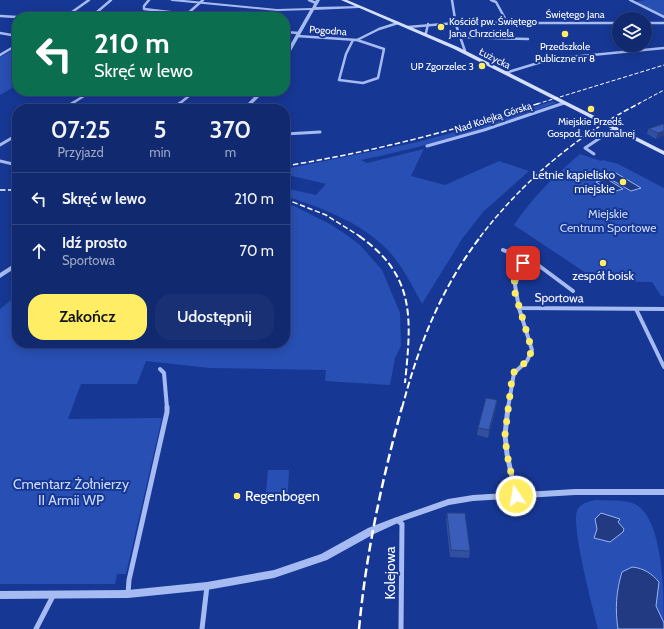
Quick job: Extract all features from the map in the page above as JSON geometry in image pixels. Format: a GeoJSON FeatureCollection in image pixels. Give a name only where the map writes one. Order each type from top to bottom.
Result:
{"type":"FeatureCollection","features":[{"type":"Feature","properties":{"kind":"main road","name":"Łużycka"},"geometry":{"type":"LineString","coordinates":[[343,0],[463,52],[664,152]]}},
{"type":"Feature","properties":{"kind":"street"},"geometry":{"type":"LineString","coordinates":[[72,12],[89,0]]}},
{"type":"Feature","properties":{"kind":"street"},"geometry":{"type":"LineString","coordinates":[[96,12],[111,0]]}},
{"type":"Feature","properties":{"kind":"street"},"geometry":{"type":"LineString","coordinates":[[149,0],[144,6],[145,9],[163,12]]}},
{"type":"Feature","properties":{"kind":"street"},"geometry":{"type":"LineString","coordinates":[[172,0],[269,10],[359,7]]}},
{"type":"Feature","properties":{"kind":"street"},"geometry":{"type":"LineString","coordinates":[[309,0],[318,1]]}},
{"type":"Feature","properties":{"kind":"street"},"geometry":{"type":"LineString","coordinates":[[452,0],[456,23],[462,37],[465,51],[463,52]]}},
{"type":"Feature","properties":{"kind":"street"},"geometry":{"type":"LineString","coordinates":[[491,0],[496,2],[507,22]]}},
{"type":"Feature","properties":{"kind":"street"},"geometry":{"type":"LineString","coordinates":[[630,0],[664,17]]}},
{"type":"Feature","properties":{"kind":"street"},"geometry":{"type":"LineString","coordinates":[[290,49],[318,1]]}},
{"type":"Feature","properties":{"kind":"street"},"geometry":{"type":"LineString","coordinates":[[190,12],[201,2]]}},
{"type":"Feature","properties":{"kind":"street"},"geometry":{"type":"LineString","coordinates":[[0,16],[12,17]]}},
{"type":"Feature","properties":{"kind":"street","name":"Pogodna"},"geometry":{"type":"LineString","coordinates":[[357,40],[379,29],[398,23]]}},
{"type":"Feature","properties":{"kind":"street","name":"Świętego Jana"},"geometry":{"type":"LineString","coordinates":[[408,27],[428,24],[456,23],[612,23]]}},
{"type":"Feature","properties":{"kind":"street"},"geometry":{"type":"LineString","coordinates":[[652,23],[664,23]]}},
{"type":"Feature","properties":{"kind":"street"},"geometry":{"type":"LineString","coordinates":[[424,34],[426,33],[428,24]]}},
{"type":"Feature","properties":{"kind":"street"},"geometry":{"type":"LineString","coordinates":[[0,33],[12,35]]}},
{"type":"Feature","properties":{"kind":"street","name":"Pogodna"},"geometry":{"type":"LineString","coordinates":[[290,33],[357,40],[384,49],[384,56],[378,78],[363,83],[339,80],[346,54],[353,40]]}},
{"type":"Feature","properties":{"kind":"street"},"geometry":{"type":"LineString","coordinates":[[462,37],[528,39]]}},
{"type":"Feature","properties":{"kind":"street"},"geometry":{"type":"LineString","coordinates":[[0,55],[12,48]]}},
{"type":"Feature","properties":{"kind":"street"},"geometry":{"type":"LineString","coordinates":[[505,73],[551,59],[664,48]]}},
{"type":"Feature","properties":{"kind":"street"},"geometry":{"type":"LineString","coordinates":[[71,104],[85,96]]}},
{"type":"Feature","properties":{"kind":"street"},"geometry":{"type":"LineString","coordinates":[[178,104],[189,96]]}},
{"type":"Feature","properties":{"kind":"street"},"geometry":{"type":"LineString","coordinates":[[250,104],[258,96]]}},
{"type":"Feature","properties":{"kind":"street","name":"Nad Kolejką Górską"},"geometry":{"type":"LineString","coordinates":[[427,146],[484,130],[564,103]]}},
{"type":"Feature","properties":{"kind":"street"},"geometry":{"type":"LineString","coordinates":[[594,154],[585,148],[615,128]]}},
{"type":"Feature","properties":{"kind":"street"},"geometry":{"type":"LineString","coordinates":[[290,134],[320,132]]}},
{"type":"Feature","properties":{"kind":"street"},"geometry":{"type":"LineString","coordinates":[[0,144],[12,138]]}},
{"type":"Feature","properties":{"kind":"street"},"geometry":{"type":"LineString","coordinates":[[0,161],[12,164]]}},
{"type":"Feature","properties":{"kind":"street","name":"Sportowa"},"geometry":{"type":"LineString","coordinates":[[503,250],[534,262],[573,291]]}},
{"type":"Feature","properties":{"kind":"street","name":"Sportowa"},"geometry":{"type":"LineString","coordinates":[[534,262],[523,263],[515,279],[513,286],[519,308],[664,309]]}},
{"type":"Feature","properties":{"kind":"street"},"geometry":{"type":"LineString","coordinates":[[0,276],[12,268]]}},
{"type":"Feature","properties":{"kind":"street"},"geometry":{"type":"LineString","coordinates":[[516,496],[507,454],[505,435],[512,378],[514,372],[527,361],[532,350],[519,308]]}},
{"type":"Feature","properties":{"kind":"street"},"geometry":{"type":"LineString","coordinates":[[636,309],[664,366]]}},
{"type":"Feature","properties":{"kind":"street"},"geometry":{"type":"LineString","coordinates":[[128,594],[129,580],[167,412],[164,373],[160,369]]}},
{"type":"Feature","properties":{"kind":"street"},"geometry":{"type":"LineString","coordinates":[[0,596],[128,594],[207,586],[292,569],[324,557],[371,531],[398,520],[448,502],[473,498],[632,491],[664,492]]}},
{"type":"Feature","properties":{"kind":"street","name":"Kolejowa"},"geometry":{"type":"LineString","coordinates":[[398,520],[402,524],[401,629]]}},
{"type":"Feature","properties":{"kind":"street"},"geometry":{"type":"LineString","coordinates":[[202,629],[205,614],[207,586]]}},
{"type":"Feature","properties":{"kind":"street"},"geometry":{"type":"LineString","coordinates":[[36,629],[53,596]]}},
{"type":"Feature","properties":{"kind":"green space"},"geometry":{"type":"Polygon","coordinates":[[[645,0],[664,0],[664,16],[634,2],[645,0]]]}},
{"type":"Feature","properties":{"kind":"green space"},"geometry":{"type":"Polygon","coordinates":[[[12,51],[12,88],[0,95],[0,57],[12,51]]]}},
{"type":"Feature","properties":{"kind":"green space"},"geometry":{"type":"Polygon","coordinates":[[[553,101],[556,103],[484,128],[411,149],[361,160],[367,163],[424,149],[411,176],[445,185],[499,161],[529,171],[483,212],[462,239],[422,304],[399,264],[389,251],[376,240],[363,230],[332,213],[290,198],[290,189],[316,195],[326,184],[290,175],[290,168],[413,143],[452,133],[553,101]]]}},
{"type":"Feature","properties":{"kind":"green space","name":"Miejskie Centrum Sportowe"},"geometry":{"type":"Polygon","coordinates":[[[580,154],[601,161],[603,160],[618,164],[664,188],[664,296],[661,296],[652,282],[593,281],[592,277],[514,225],[528,205],[544,187],[580,154]]]}},
{"type":"Feature","properties":{"kind":"green space","name":"Cmentarz Żołnierzy II Armii WP"},"geometry":{"type":"Polygon","coordinates":[[[290,205],[328,223],[344,233],[360,245],[382,270],[400,313],[401,346],[395,358],[390,385],[325,381],[326,370],[209,368],[146,361],[137,384],[81,384],[68,419],[162,418],[126,574],[117,574],[115,584],[0,584],[0,309],[12,299],[12,348],[290,348],[290,205]]]}},
{"type":"Feature","properties":{"kind":"green space"},"geometry":{"type":"Polygon","coordinates":[[[268,470],[289,470],[288,493],[266,492],[268,470]]]}},
{"type":"Feature","properties":{"kind":"green space"},"geometry":{"type":"Polygon","coordinates":[[[595,500],[630,502],[635,504],[645,512],[652,525],[657,541],[660,560],[664,598],[664,629],[598,629],[583,568],[576,520],[578,508],[584,503],[595,500]]]}},
{"type":"Feature","properties":{"kind":"shaded area","name":"Letnie kąpielisko miejskie"},"geometry":{"type":"Polygon","coordinates":[[[616,173],[641,188],[631,191],[605,176],[616,173]]]}},
{"type":"Feature","properties":{"kind":"shaded area"},"geometry":{"type":"Polygon","coordinates":[[[607,179],[623,189],[612,192],[596,182],[607,179]]]}},
{"type":"Feature","properties":{"kind":"shaded area"},"geometry":{"type":"Polygon","coordinates":[[[601,513],[620,519],[618,522],[624,529],[623,532],[610,542],[594,538],[597,529],[595,519],[601,513]]]}},
{"type":"Feature","properties":{"kind":"shaded area"},"geometry":{"type":"Polygon","coordinates":[[[632,567],[647,572],[654,576],[659,582],[656,606],[664,623],[664,629],[618,629],[618,586],[622,572],[632,567]]]}},
{"type":"Feature","properties":{"kind":"building"},"geometry":{"type":"Polygon","coordinates":[[[663,124],[664,131],[658,133],[648,129],[663,124]]]}},
{"type":"Feature","properties":{"kind":"building"},"geometry":{"type":"Polygon","coordinates":[[[486,398],[497,400],[489,430],[478,428],[486,398]]]}},
{"type":"Feature","properties":{"kind":"building"},"geometry":{"type":"Polygon","coordinates":[[[447,513],[465,513],[470,551],[451,550],[447,513]]]}},
{"type":"Feature","properties":{"kind":"railway"},"geometry":{"type":"LineString","coordinates":[[537,104],[664,65]]}},
{"type":"Feature","properties":{"kind":"railway"},"geometry":{"type":"LineString","coordinates":[[638,104],[664,90]]}},
{"type":"Feature","properties":{"kind":"railway"},"geometry":{"type":"LineString","coordinates":[[290,165],[382,147],[477,122],[540,103]]}},
{"type":"Feature","properties":{"kind":"railway"},"geometry":{"type":"LineString","coordinates":[[480,237],[514,197],[552,161],[594,130],[640,103]]}},
{"type":"Feature","properties":{"kind":"railway"},"geometry":{"type":"LineString","coordinates":[[0,190],[12,190]]}},
{"type":"Feature","properties":{"kind":"railway"},"geometry":{"type":"LineString","coordinates":[[290,201],[326,215],[361,237]]}},
{"type":"Feature","properties":{"kind":"railway"},"geometry":{"type":"LineString","coordinates":[[359,236],[378,251],[392,267],[401,284],[406,301],[408,320],[405,383]]}},
{"type":"Feature","properties":{"kind":"railway"},"geometry":{"type":"LineString","coordinates":[[402,408],[424,339],[443,296],[454,276],[481,236]]}},
{"type":"Feature","properties":{"kind":"railway"},"geometry":{"type":"LineString","coordinates":[[359,629],[370,545],[388,462],[402,407]]}},
{"type":"Feature","properties":{"kind":"place","name":"Kościół pw. Świętego Jana Chrzciciela"},"geometry":{"type":"Point","coordinates":[441,27]}},
{"type":"Feature","properties":{"kind":"place","name":"Przedszkole Publiczne nr 8"},"geometry":{"type":"Point","coordinates":[565,34]}},
{"type":"Feature","properties":{"kind":"place","name":"UP Zgorzelec 3"},"geometry":{"type":"Point","coordinates":[482,66]}},
{"type":"Feature","properties":{"kind":"place","name":"Miejskie Przedś. Gospod. Komunalnej"},"geometry":{"type":"Point","coordinates":[591,109]}},
{"type":"Feature","properties":{"kind":"place","name":"Letnie kąpielisko miejskie"},"geometry":{"type":"Point","coordinates":[623,182]}},
{"type":"Feature","properties":{"kind":"place","name":"zespół boisk"},"geometry":{"type":"Point","coordinates":[603,263]}},
{"type":"Feature","properties":{"kind":"place","name":"Regenbogen"},"geometry":{"type":"Point","coordinates":[237,496]}},
{"type":"Feature","properties":{"kind":"route"},"geometry":{"type":"LineString","coordinates":[[516,496],[507,454],[505,435],[512,378],[514,372],[527,361],[532,350],[513,286],[523,263]]}}]}
